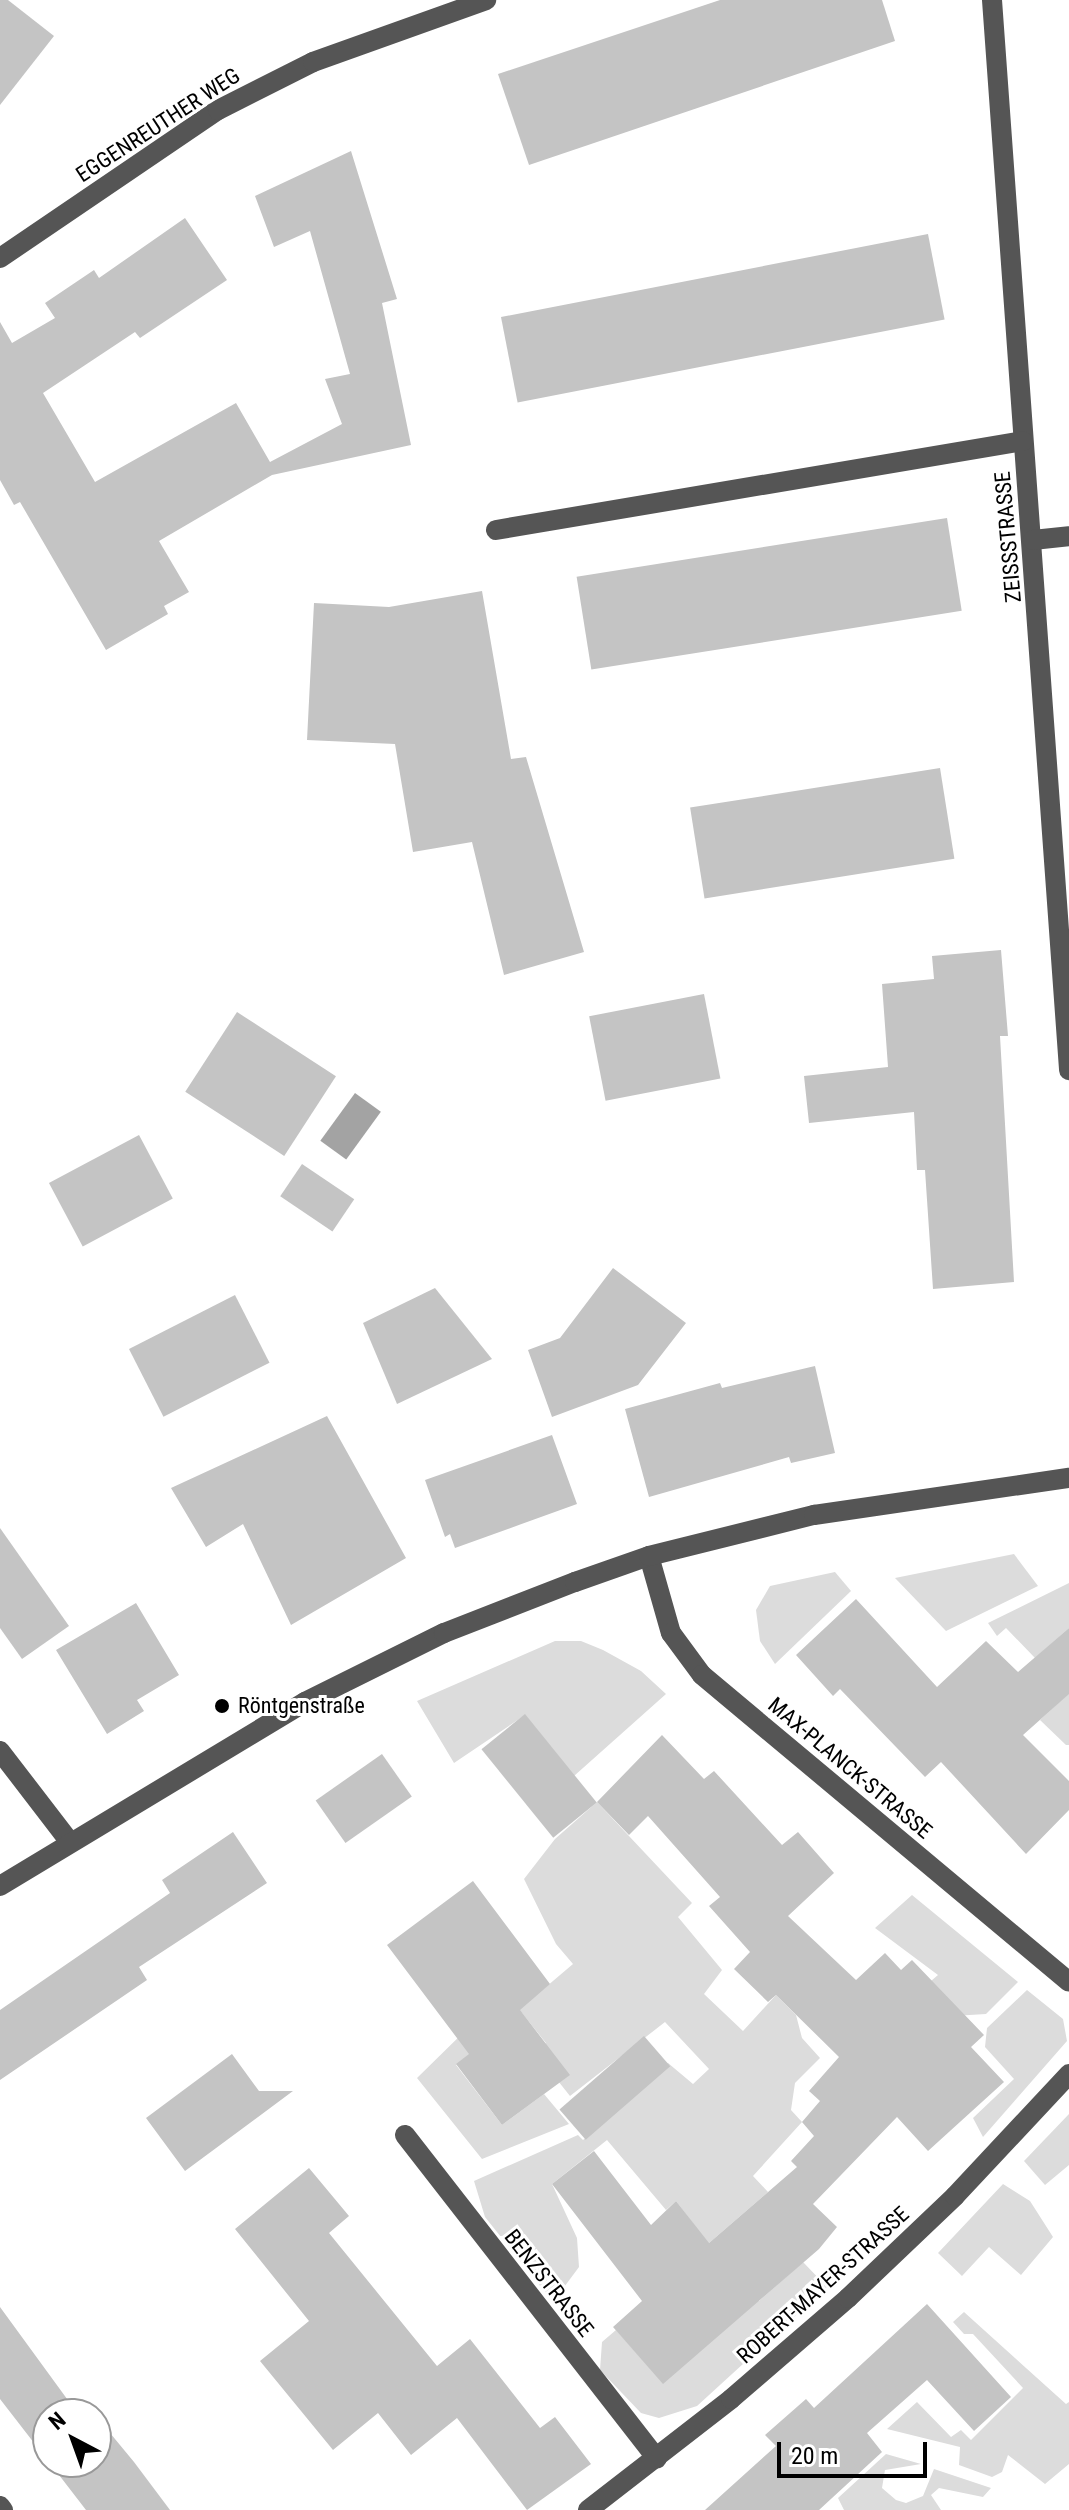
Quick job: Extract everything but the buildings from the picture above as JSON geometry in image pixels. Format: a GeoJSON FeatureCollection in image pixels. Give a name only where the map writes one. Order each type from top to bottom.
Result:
{"type":"FeatureCollection","features":[{"type":"Feature","properties":{"kind":"street","name":"EGGENREUTHER WEG"},"geometry":{"type":"LineString","coordinates":[[0,258],[218,110],[313,62],[486,0]]}},
{"type":"Feature","properties":{"kind":"street","name":"ZEISSSTRASSE"},"geometry":{"type":"LineString","coordinates":[[992,0],[1023,441],[1065,948],[1069,1070]]}},
{"type":"Feature","properties":{"kind":"street"},"geometry":{"type":"LineString","coordinates":[[496,530],[1023,441]]}},
{"type":"Feature","properties":{"kind":"street"},"geometry":{"type":"LineString","coordinates":[[1033,540],[1069,536]]}},
{"type":"Feature","properties":{"kind":"street"},"geometry":{"type":"LineString","coordinates":[[0,1886],[246,1734],[375,1666],[473,1621],[649,1556],[814,1515],[1069,1478]]}},
{"type":"Feature","properties":{"kind":"street","name":"MAX-PLANCK-STRASSE"},"geometry":{"type":"LineString","coordinates":[[649,1556],[671,1633],[702,1675],[1069,1982]]}},
{"type":"Feature","properties":{"kind":"street"},"geometry":{"type":"LineString","coordinates":[[0,1751],[69,1841]]}},
{"type":"Feature","properties":{"kind":"street","name":"ROBERT-MAYER-STRASSE"},"geometry":{"type":"LineString","coordinates":[[588,2510],[657,2459],[905,2245],[1069,2074]]}},
{"type":"Feature","properties":{"kind":"street","name":"BENZSTRASSE"},"geometry":{"type":"LineString","coordinates":[[405,2135],[657,2459]]}},
{"type":"Feature","properties":{"kind":"shaded area"},"geometry":{"type":"Polygon","coordinates":[[[355,1093],[381,1112],[346,1160],[320,1141],[355,1093]]]}},
{"type":"Feature","properties":{"kind":"shaded area"},"geometry":{"type":"Polygon","coordinates":[[[1014,1554],[1038,1586],[946,1631],[895,1578],[1014,1554]]]}},
{"type":"Feature","properties":{"kind":"shaded area"},"geometry":{"type":"Polygon","coordinates":[[[835,1572],[851,1591],[775,1664],[760,1641],[756,1610],[770,1586],[835,1572]]]}},
{"type":"Feature","properties":{"kind":"shaded area"},"geometry":{"type":"Polygon","coordinates":[[[1069,1583],[1069,1628],[1035,1658],[1006,1628],[997,1636],[988,1623],[1069,1583]]]}},
{"type":"Feature","properties":{"kind":"shaded area"},"geometry":{"type":"Polygon","coordinates":[[[555,1641],[581,1641],[603,1650],[641,1671],[666,1694],[574,1776],[525,1715],[454,1763],[417,1701],[555,1641]]]}},
{"type":"Feature","properties":{"kind":"shaded area"},"geometry":{"type":"Polygon","coordinates":[[[1069,1693],[1069,1745],[1066,1745],[1040,1720],[1069,1693]]]}},
{"type":"Feature","properties":{"kind":"shaded area"},"geometry":{"type":"Polygon","coordinates":[[[597,1802],[692,1903],[678,1917],[722,1970],[704,1994],[743,2031],[776,1995],[796,2015],[802,2038],[820,2058],[795,2083],[791,2110],[802,2122],[753,2176],[768,2192],[709,2243],[759,2301],[803,2262],[827,2287],[697,2406],[659,2418],[641,2413],[600,2370],[602,2342],[616,2330],[663,2383],[695,2226],[676,2201],[666,2210],[607,2140],[552,2184],[577,2238],[579,2267],[553,2302],[485,2217],[474,2181],[578,2135],[583,2140],[668,2063],[693,2084],[709,2069],[665,2022],[570,2096],[535,2052],[546,2043],[522,2013],[456,2065],[502,2125],[544,2094],[569,2124],[482,2159],[417,2078],[524,1973],[540,1992],[573,1964],[556,1944],[524,1879],[555,1839],[597,1802]]]}},
{"type":"Feature","properties":{"kind":"shaded area"},"geometry":{"type":"Polygon","coordinates":[[[912,1895],[1018,1982],[986,2014],[953,2016],[924,1987],[938,1975],[875,1928],[912,1895]]]}},
{"type":"Feature","properties":{"kind":"shaded area"},"geometry":{"type":"Polygon","coordinates":[[[1027,1990],[1063,2019],[1067,2041],[983,2137],[973,2118],[1014,2079],[985,2047],[987,2028],[1027,1990]]]}},
{"type":"Feature","properties":{"kind":"shaded area"},"geometry":{"type":"Polygon","coordinates":[[[1069,2114],[1069,2165],[1045,2185],[1024,2161],[1069,2114]]]}},
{"type":"Feature","properties":{"kind":"shaded area"},"geometry":{"type":"Polygon","coordinates":[[[1003,2184],[1030,2201],[1053,2237],[1021,2275],[989,2247],[962,2276],[938,2253],[1003,2184]]]}},
{"type":"Feature","properties":{"kind":"shaded area"},"geometry":{"type":"Polygon","coordinates":[[[964,2312],[1066,2404],[1069,2402],[1069,2464],[1045,2484],[1008,2455],[1002,2472],[992,2477],[959,2465],[960,2447],[887,2429],[917,2402],[951,2437],[961,2430],[971,2440],[1023,2388],[973,2334],[964,2334],[953,2322],[964,2312]]]}},
{"type":"Feature","properties":{"kind":"shaded area"},"geometry":{"type":"Polygon","coordinates":[[[886,2454],[921,2464],[885,2470],[882,2488],[896,2500],[906,2503],[923,2496],[934,2469],[991,2488],[983,2497],[939,2488],[931,2495],[941,2510],[844,2510],[838,2498],[886,2454]]]}},
{"type":"Feature","properties":{"kind":"place","name":"Röntgenstraße"},"geometry":{"type":"Point","coordinates":[222,1706]}}]}
